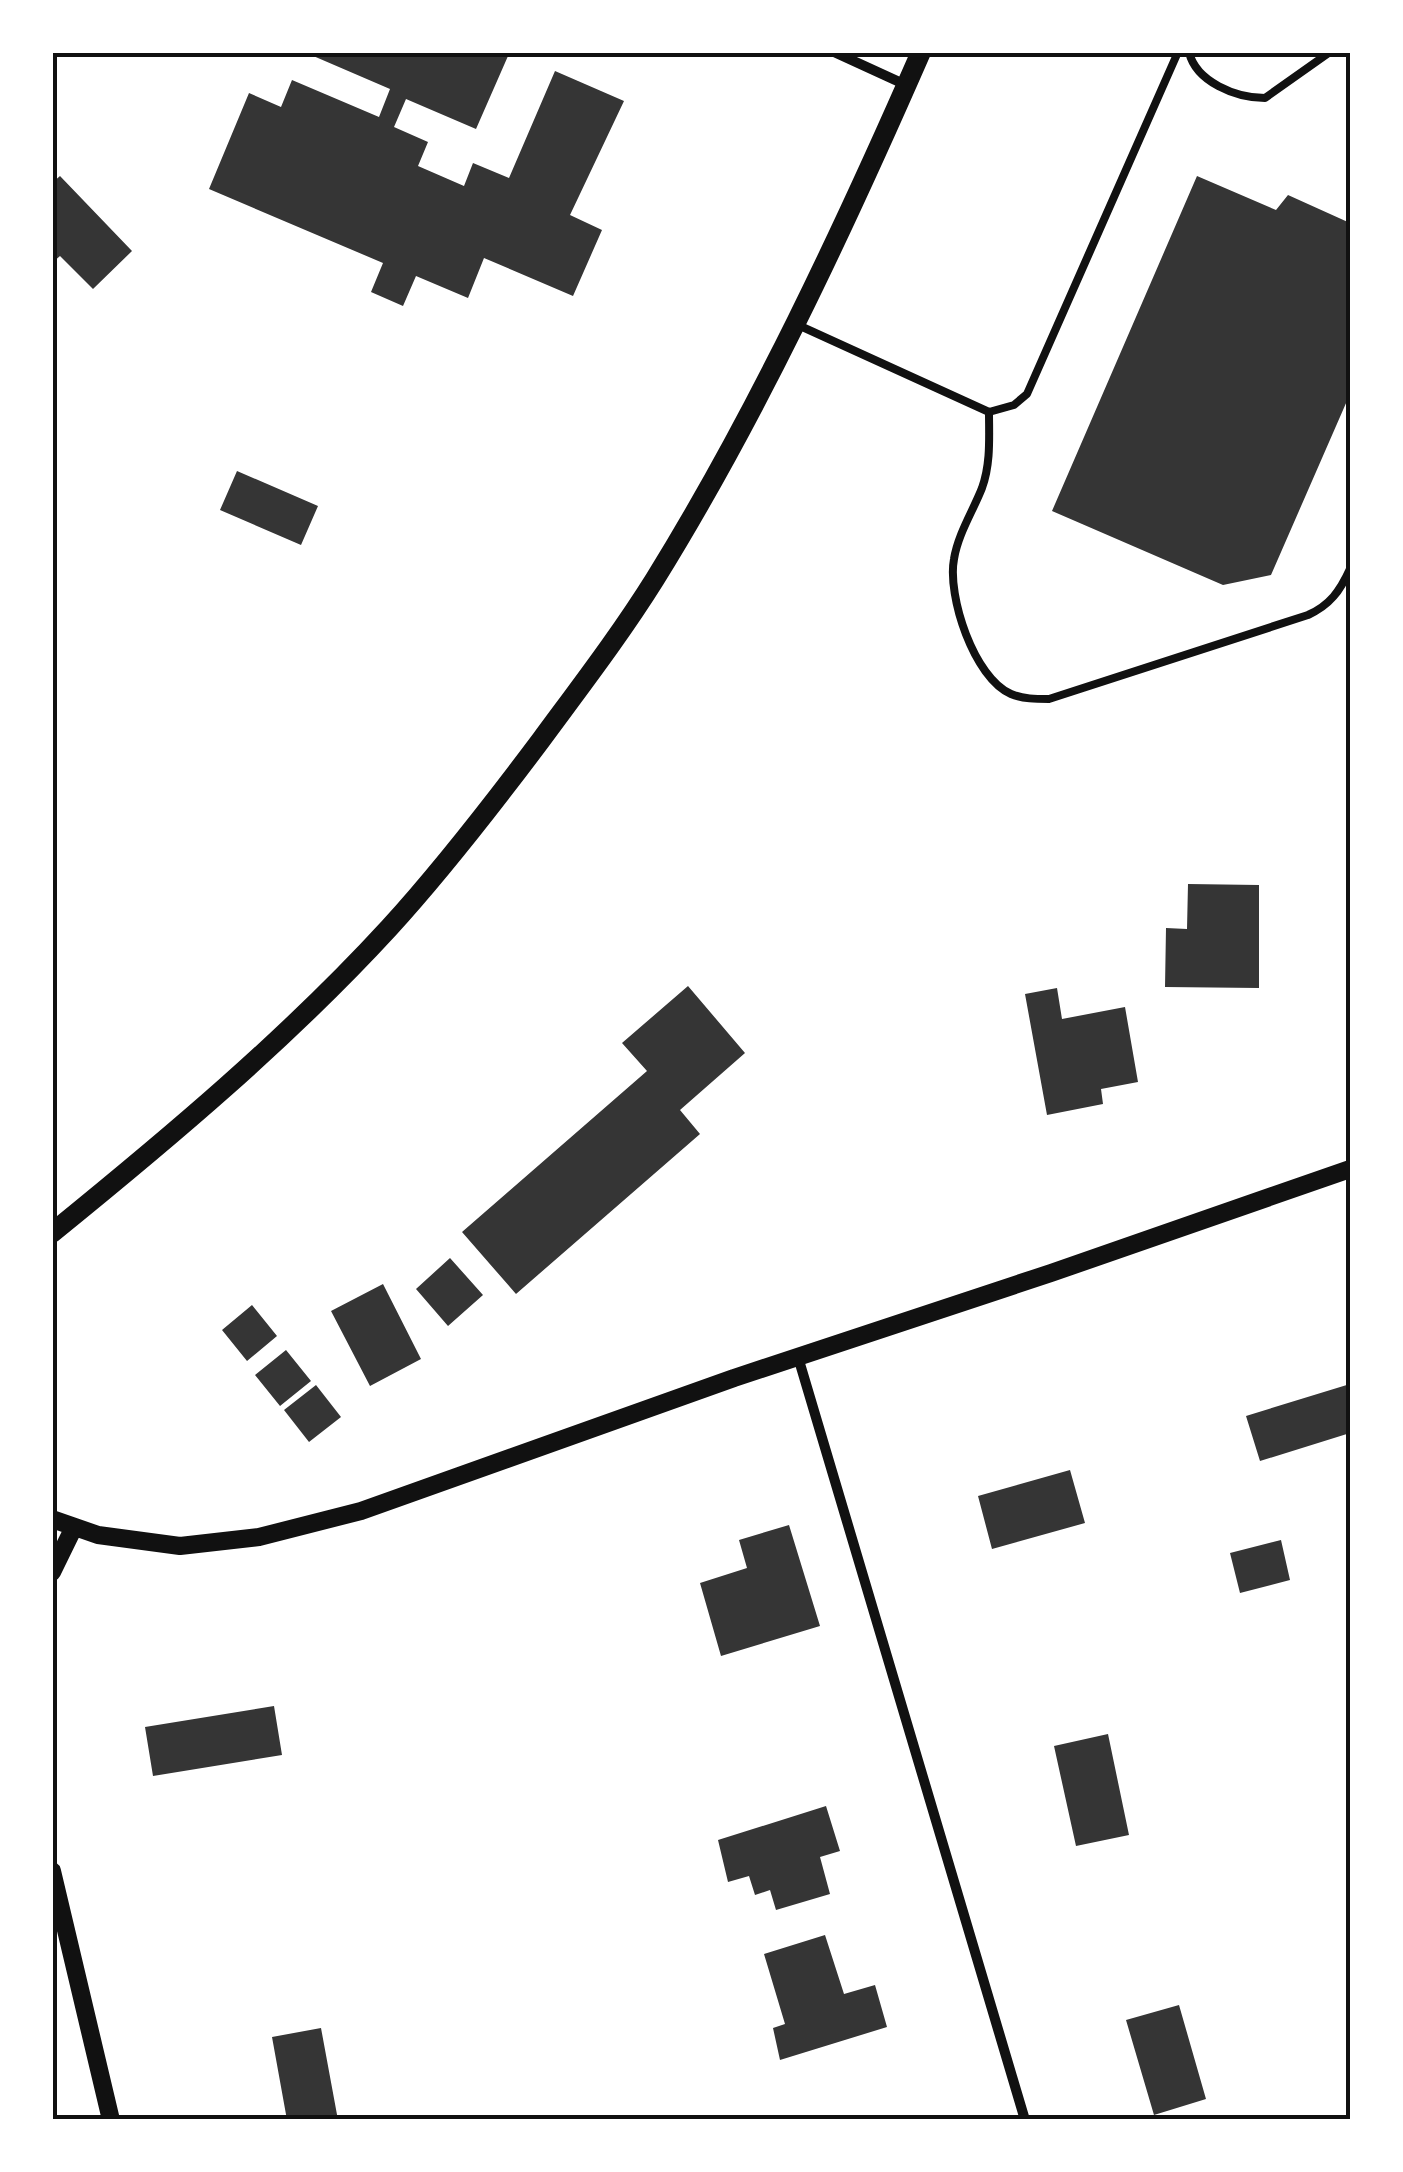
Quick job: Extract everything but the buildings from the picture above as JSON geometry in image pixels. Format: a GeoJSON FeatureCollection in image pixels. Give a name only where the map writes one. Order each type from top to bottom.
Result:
{"type":"FeatureCollection","features":[{"type":"Feature","properties":{"kind":"main road"},"geometry":{"type":"LineString","coordinates":[[52,1233],[292,1026],[390,928],[490,808],[583,684],[698,507],[794,323],[922,52]]}},
{"type":"Feature","properties":{"kind":"street"},"geometry":{"type":"LineString","coordinates":[[834,52],[907,85]]}},
{"type":"Feature","properties":{"kind":"street"},"geometry":{"type":"LineString","coordinates":[[52,1519],[154,1545],[210,1545],[259,1537],[361,1510],[1350,1169]]}},
{"type":"Feature","properties":{"kind":"street"},"geometry":{"type":"LineString","coordinates":[[798,1357],[1026,2120]]}},
{"type":"Feature","properties":{"kind":"street"},"geometry":{"type":"LineString","coordinates":[[52,1572],[74,1527]]}},
{"type":"Feature","properties":{"kind":"street"},"geometry":{"type":"LineString","coordinates":[[52,1871],[111,2120]]}},
{"type":"Feature","properties":{"kind":"lane"},"geometry":{"type":"LineString","coordinates":[[794,323],[989,412],[1014,405],[1026,394],[1178,52]]}},
{"type":"Feature","properties":{"kind":"lane"},"geometry":{"type":"LineString","coordinates":[[1189,52],[1198,74],[1236,94],[1264,98],[1330,52]]}},
{"type":"Feature","properties":{"kind":"lane"},"geometry":{"type":"LineString","coordinates":[[989,412],[988,468],[954,556],[952,578],[956,600],[982,669],[1009,694],[1030,700],[1049,699],[1308,615],[1337,595],[1350,569]]}}]}
